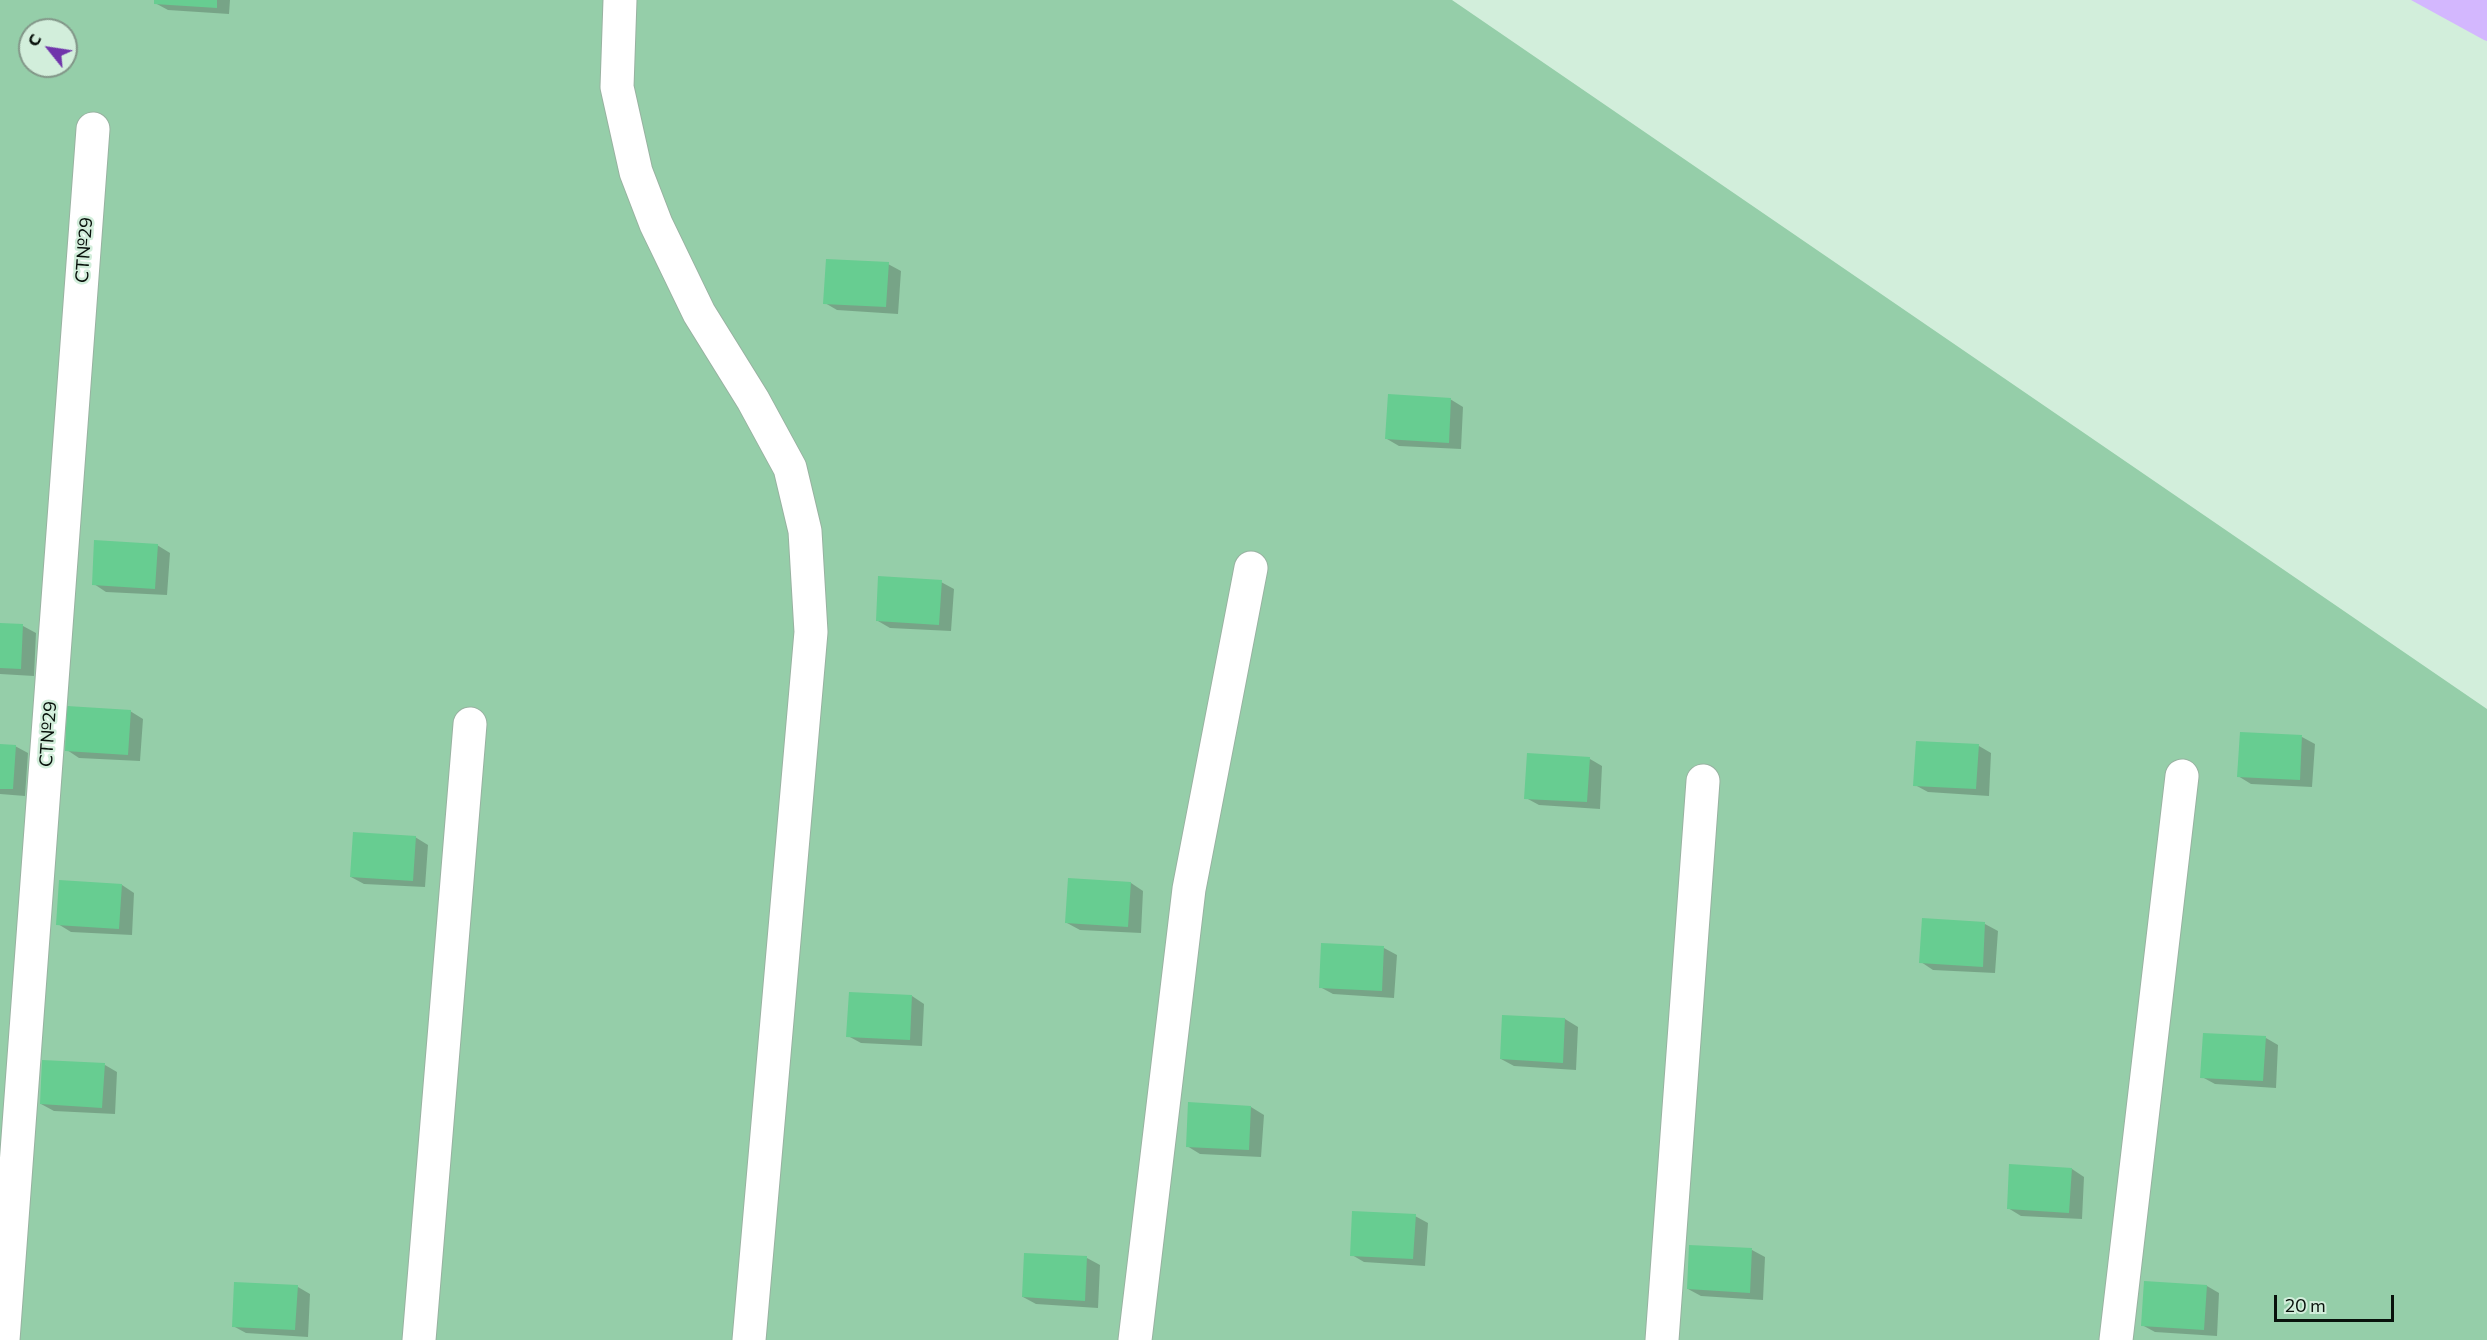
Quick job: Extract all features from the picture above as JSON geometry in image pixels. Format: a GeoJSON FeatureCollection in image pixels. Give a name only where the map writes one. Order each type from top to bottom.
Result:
{"type":"FeatureCollection","features":[{"type":"Feature","properties":{"kind":"street"},"geometry":{"type":"LineString","coordinates":[[620,0],[617,87],[636,172],[656,224],[699,313],[753,400],[790,468],[805,531],[812,632],[749,1340]]}},
{"type":"Feature","properties":{"kind":"street","name":"СТ№29"},"geometry":{"type":"LineString","coordinates":[[3,1340],[93,129]]}},
{"type":"Feature","properties":{"kind":"street"},"geometry":{"type":"LineString","coordinates":[[1135,1340],[1189,889],[1251,568]]}},
{"type":"Feature","properties":{"kind":"street"},"geometry":{"type":"LineString","coordinates":[[419,1340],[470,724]]}},
{"type":"Feature","properties":{"kind":"street"},"geometry":{"type":"LineString","coordinates":[[2116,1340],[2182,776]]}},
{"type":"Feature","properties":{"kind":"street"},"geometry":{"type":"LineString","coordinates":[[1662,1340],[1703,781]]}},
{"type":"Feature","properties":{"kind":"green space"},"geometry":{"type":"Polygon","coordinates":[[[0,0],[1452,0],[2487,709],[2487,1340],[0,1340],[0,0]]]}},
{"type":"Feature","properties":{"kind":"shaded area"},"geometry":{"type":"Polygon","coordinates":[[[2411,0],[2487,0],[2487,41],[2484,40],[2411,0]]]}},
{"type":"Feature","properties":{"kind":"building"},"geometry":{"type":"Polygon","coordinates":[[[154,0],[217,0],[217,8],[154,4],[154,0]]]}},
{"type":"Feature","properties":{"kind":"building"},"geometry":{"type":"Polygon","coordinates":[[[826,259],[889,262],[886,307],[823,304],[826,259]]]}},
{"type":"Feature","properties":{"kind":"building"},"geometry":{"type":"Polygon","coordinates":[[[1388,394],[1451,398],[1449,443],[1385,439],[1388,394]]]}},
{"type":"Feature","properties":{"kind":"building"},"geometry":{"type":"Polygon","coordinates":[[[94,540],[158,544],[155,589],[92,585],[94,540]]]}},
{"type":"Feature","properties":{"kind":"building"},"geometry":{"type":"Polygon","coordinates":[[[878,576],[942,580],[939,625],[876,621],[878,576]]]}},
{"type":"Feature","properties":{"kind":"building"},"geometry":{"type":"Polygon","coordinates":[[[0,623],[23,624],[21,669],[0,668],[0,623]]]}},
{"type":"Feature","properties":{"kind":"building"},"geometry":{"type":"Polygon","coordinates":[[[67,706],[131,710],[128,755],[65,751],[67,706]]]}},
{"type":"Feature","properties":{"kind":"building"},"geometry":{"type":"Polygon","coordinates":[[[2240,732],[2302,735],[2300,780],[2237,777],[2240,732]]]}},
{"type":"Feature","properties":{"kind":"building"},"geometry":{"type":"Polygon","coordinates":[[[1916,741],[1979,744],[1976,789],[1913,786],[1916,741]]]}},
{"type":"Feature","properties":{"kind":"building"},"geometry":{"type":"Polygon","coordinates":[[[0,744],[16,745],[13,789],[0,789],[0,744]]]}},
{"type":"Feature","properties":{"kind":"building"},"geometry":{"type":"Polygon","coordinates":[[[1527,753],[1590,757],[1587,802],[1524,799],[1527,753]]]}},
{"type":"Feature","properties":{"kind":"building"},"geometry":{"type":"Polygon","coordinates":[[[353,832],[416,836],[413,881],[350,877],[353,832]]]}},
{"type":"Feature","properties":{"kind":"building"},"geometry":{"type":"Polygon","coordinates":[[[1068,878],[1131,882],[1128,927],[1065,923],[1068,878]]]}},
{"type":"Feature","properties":{"kind":"building"},"geometry":{"type":"Polygon","coordinates":[[[59,880],[122,884],[119,929],[56,925],[59,880]]]}},
{"type":"Feature","properties":{"kind":"building"},"geometry":{"type":"Polygon","coordinates":[[[1922,918],[1985,922],[1983,967],[1919,963],[1922,918]]]}},
{"type":"Feature","properties":{"kind":"building"},"geometry":{"type":"Polygon","coordinates":[[[1321,943],[1384,946],[1382,991],[1319,988],[1321,943]]]}},
{"type":"Feature","properties":{"kind":"building"},"geometry":{"type":"Polygon","coordinates":[[[849,992],[912,995],[910,1040],[846,1037],[849,992]]]}},
{"type":"Feature","properties":{"kind":"building"},"geometry":{"type":"Polygon","coordinates":[[[1502,1015],[1565,1018],[1563,1063],[1500,1059],[1502,1015]]]}},
{"type":"Feature","properties":{"kind":"building"},"geometry":{"type":"Polygon","coordinates":[[[2203,1033],[2266,1036],[2263,1081],[2200,1078],[2203,1033]]]}},
{"type":"Feature","properties":{"kind":"building"},"geometry":{"type":"Polygon","coordinates":[[[42,1060],[105,1063],[102,1108],[40,1104],[42,1060]]]}},
{"type":"Feature","properties":{"kind":"building"},"geometry":{"type":"Polygon","coordinates":[[[1188,1102],[1251,1106],[1249,1150],[1186,1147],[1188,1102]]]}},
{"type":"Feature","properties":{"kind":"building"},"geometry":{"type":"Polygon","coordinates":[[[2009,1164],[2072,1168],[2069,1213],[2007,1209],[2009,1164]]]}},
{"type":"Feature","properties":{"kind":"building"},"geometry":{"type":"Polygon","coordinates":[[[1352,1211],[1416,1214],[1413,1259],[1350,1256],[1352,1211]]]}},
{"type":"Feature","properties":{"kind":"building"},"geometry":{"type":"Polygon","coordinates":[[[1689,1245],[1752,1248],[1750,1293],[1687,1289],[1689,1245]]]}},
{"type":"Feature","properties":{"kind":"building"},"geometry":{"type":"Polygon","coordinates":[[[1024,1253],[1087,1256],[1085,1301],[1022,1297],[1024,1253]]]}},
{"type":"Feature","properties":{"kind":"building"},"geometry":{"type":"Polygon","coordinates":[[[2144,1281],[2207,1285],[2204,1330],[2141,1326],[2144,1281]]]}},
{"type":"Feature","properties":{"kind":"building"},"geometry":{"type":"Polygon","coordinates":[[[234,1282],[298,1285],[295,1330],[232,1327],[234,1282]]]}}]}
